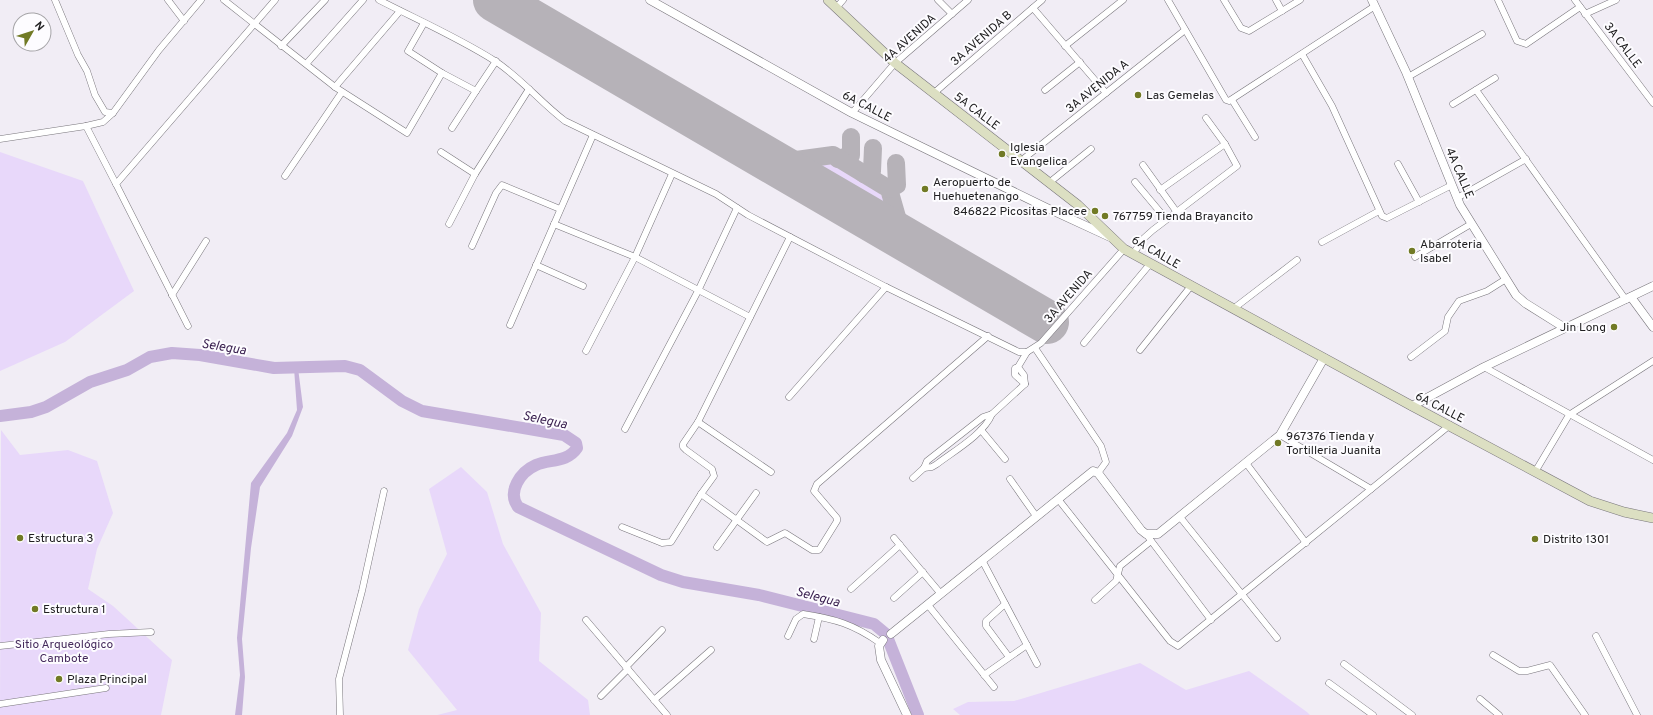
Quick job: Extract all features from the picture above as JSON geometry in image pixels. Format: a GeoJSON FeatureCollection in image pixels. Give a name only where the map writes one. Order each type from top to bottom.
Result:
{"type":"FeatureCollection","features":[{"type":"Feature","properties":{"kind":"main road","name":"5A CALLE"},"geometry":{"type":"LineString","coordinates":[[828,0],[895,63],[1050,182],[1114,238]]}},
{"type":"Feature","properties":{"kind":"main road","name":"6A CALLE"},"geometry":{"type":"LineString","coordinates":[[1114,238],[1124,249],[1150,264],[1590,501],[1624,512],[1653,518]]}},
{"type":"Feature","properties":{"kind":"street"},"geometry":{"type":"LineString","coordinates":[[55,0],[78,56],[88,71],[95,96],[105,112],[113,113]]}},
{"type":"Feature","properties":{"kind":"street"},"geometry":{"type":"LineString","coordinates":[[168,0],[184,21]]}},
{"type":"Feature","properties":{"kind":"street"},"geometry":{"type":"LineString","coordinates":[[0,139],[103,122],[113,113],[158,50],[201,0]]}},
{"type":"Feature","properties":{"kind":"street"},"geometry":{"type":"LineString","coordinates":[[224,0],[281,46],[307,63],[335,87],[406,133],[442,73]]}},
{"type":"Feature","properties":{"kind":"street"},"geometry":{"type":"LineString","coordinates":[[116,184],[275,0]]}},
{"type":"Feature","properties":{"kind":"street"},"geometry":{"type":"LineString","coordinates":[[281,46],[324,0]]}},
{"type":"Feature","properties":{"kind":"street"},"geometry":{"type":"LineString","coordinates":[[307,63],[363,0]]}},
{"type":"Feature","properties":{"kind":"street"},"geometry":{"type":"LineString","coordinates":[[379,0],[496,62],[529,89],[544,105],[565,121],[716,194],[737,208],[886,287],[988,336],[1026,352],[1018,367],[1024,375],[1025,384],[992,414],[988,423],[981,430],[937,464],[932,467],[924,468]]}},
{"type":"Feature","properties":{"kind":"street","name":"6A CALLE"},"geometry":{"type":"LineString","coordinates":[[650,0],[852,113],[1082,225],[1114,238]]}},
{"type":"Feature","properties":{"kind":"street"},"geometry":{"type":"LineString","coordinates":[[836,8],[843,0]]}},
{"type":"Feature","properties":{"kind":"street"},"geometry":{"type":"LineString","coordinates":[[938,0],[952,14]]}},
{"type":"Feature","properties":{"kind":"street","name":"4A AVENIDA"},"geometry":{"type":"LineString","coordinates":[[852,113],[895,63],[968,0]]}},
{"type":"Feature","properties":{"kind":"street","name":"3A AVENIDA B"},"geometry":{"type":"LineString","coordinates":[[934,93],[1042,0]]}},
{"type":"Feature","properties":{"kind":"street"},"geometry":{"type":"LineString","coordinates":[[1065,46],[1123,0]]}},
{"type":"Feature","properties":{"kind":"street"},"geometry":{"type":"LineString","coordinates":[[1168,0],[1226,100],[1232,100],[1302,54],[1373,3]]}},
{"type":"Feature","properties":{"kind":"street"},"geometry":{"type":"LineString","coordinates":[[1224,0],[1241,28],[1249,31],[1300,0]]}},
{"type":"Feature","properties":{"kind":"street"},"geometry":{"type":"LineString","coordinates":[[1276,0],[1282,11]]}},
{"type":"Feature","properties":{"kind":"street"},"geometry":{"type":"LineString","coordinates":[[1498,0],[1517,40],[1526,44],[1580,7]]}},
{"type":"Feature","properties":{"kind":"street","name":"3A CALLE"},"geometry":{"type":"LineString","coordinates":[[1575,0],[1653,103]]}},
{"type":"Feature","properties":{"kind":"street"},"geometry":{"type":"LineString","coordinates":[[1585,14],[1616,0]]}},
{"type":"Feature","properties":{"kind":"street","name":"4A CALLE"},"geometry":{"type":"LineString","coordinates":[[1373,3],[1408,77],[1457,198],[1471,224],[1516,295],[1525,303],[1565,328]]}},
{"type":"Feature","properties":{"kind":"street"},"geometry":{"type":"LineString","coordinates":[[1033,8],[1106,93]]}},
{"type":"Feature","properties":{"kind":"street"},"geometry":{"type":"LineString","coordinates":[[335,87],[400,11]]}},
{"type":"Feature","properties":{"kind":"street"},"geometry":{"type":"LineString","coordinates":[[424,23],[408,51],[442,73],[476,91]]}},
{"type":"Feature","properties":{"kind":"street","name":"3A AVENIDA A"},"geometry":{"type":"LineString","coordinates":[[1022,160],[1185,30]]}},
{"type":"Feature","properties":{"kind":"street"},"geometry":{"type":"LineString","coordinates":[[1408,77],[1482,34]]}},
{"type":"Feature","properties":{"kind":"street"},"geometry":{"type":"LineString","coordinates":[[1302,54],[1332,106],[1382,216],[1387,218],[1452,185]]}},
{"type":"Feature","properties":{"kind":"street"},"geometry":{"type":"LineString","coordinates":[[452,128],[496,62]]}},
{"type":"Feature","properties":{"kind":"street"},"geometry":{"type":"LineString","coordinates":[[1045,90],[1080,62]]}},
{"type":"Feature","properties":{"kind":"street"},"geometry":{"type":"LineString","coordinates":[[1453,104],[1495,78]]}},
{"type":"Feature","properties":{"kind":"street"},"geometry":{"type":"LineString","coordinates":[[449,224],[475,174],[529,89]]}},
{"type":"Feature","properties":{"kind":"street"},"geometry":{"type":"LineString","coordinates":[[1476,90],[1629,299],[1653,327]]}},
{"type":"Feature","properties":{"kind":"street"},"geometry":{"type":"LineString","coordinates":[[285,176],[342,92]]}},
{"type":"Feature","properties":{"kind":"street"},"geometry":{"type":"LineString","coordinates":[[1232,100],[1255,137]]}},
{"type":"Feature","properties":{"kind":"street"},"geometry":{"type":"LineString","coordinates":[[1133,254],[1146,236],[1166,219],[1237,166],[1225,144],[1206,118]]}},
{"type":"Feature","properties":{"kind":"street"},"geometry":{"type":"LineString","coordinates":[[86,126],[188,326]]}},
{"type":"Feature","properties":{"kind":"street"},"geometry":{"type":"LineString","coordinates":[[510,325],[593,135]]}},
{"type":"Feature","properties":{"kind":"street"},"geometry":{"type":"LineString","coordinates":[[1160,190],[1225,144]]}},
{"type":"Feature","properties":{"kind":"street"},"geometry":{"type":"LineString","coordinates":[[1050,182],[1091,149]]}},
{"type":"Feature","properties":{"kind":"street"},"geometry":{"type":"LineString","coordinates":[[441,152],[475,174]]}},
{"type":"Feature","properties":{"kind":"street"},"geometry":{"type":"LineString","coordinates":[[1457,198],[1526,159]]}},
{"type":"Feature","properties":{"kind":"street"},"geometry":{"type":"LineString","coordinates":[[1398,164],[1419,202]]}},
{"type":"Feature","properties":{"kind":"street"},"geometry":{"type":"LineString","coordinates":[[1143,165],[1176,211]]}},
{"type":"Feature","properties":{"kind":"street"},"geometry":{"type":"LineString","coordinates":[[586,351],[635,258],[672,174]]}},
{"type":"Feature","properties":{"kind":"street"},"geometry":{"type":"LineString","coordinates":[[1135,182],[1166,219]]}},
{"type":"Feature","properties":{"kind":"street"},"geometry":{"type":"LineString","coordinates":[[472,246],[496,192],[502,185],[560,209]]}},
{"type":"Feature","properties":{"kind":"street"},"geometry":{"type":"LineString","coordinates":[[625,429],[698,291],[737,208]]}},
{"type":"Feature","properties":{"kind":"street"},"geometry":{"type":"LineString","coordinates":[[1322,242],[1379,211]]}},
{"type":"Feature","properties":{"kind":"street"},"geometry":{"type":"LineString","coordinates":[[554,224],[635,258],[750,317]]}},
{"type":"Feature","properties":{"kind":"street"},"geometry":{"type":"LineString","coordinates":[[1415,257],[1471,224]]}},
{"type":"Feature","properties":{"kind":"street"},"geometry":{"type":"LineString","coordinates":[[622,527],[662,543],[671,542],[700,494],[714,476],[714,472],[683,447],[698,422],[790,236]]}},
{"type":"Feature","properties":{"kind":"street"},"geometry":{"type":"LineString","coordinates":[[172,295],[206,242]]}},
{"type":"Feature","properties":{"kind":"street","name":"3A AVENIDA"},"geometry":{"type":"LineString","coordinates":[[1026,352],[1035,348],[1124,249]]}},
{"type":"Feature","properties":{"kind":"street"},"geometry":{"type":"LineString","coordinates":[[1233,308],[1297,260]]}},
{"type":"Feature","properties":{"kind":"street"},"geometry":{"type":"LineString","coordinates":[[1084,343],[1150,264]]}},
{"type":"Feature","properties":{"kind":"street"},"geometry":{"type":"LineString","coordinates":[[536,265],[583,286]]}},
{"type":"Feature","properties":{"kind":"street"},"geometry":{"type":"LineString","coordinates":[[1411,357],[1445,331],[1448,317],[1459,301],[1487,292],[1506,279]]}},
{"type":"Feature","properties":{"kind":"street"},"geometry":{"type":"LineString","coordinates":[[1140,350],[1191,286]]}},
{"type":"Feature","properties":{"kind":"street"},"geometry":{"type":"LineString","coordinates":[[1412,406],[1484,367],[1629,299],[1653,286]]}},
{"type":"Feature","properties":{"kind":"street"},"geometry":{"type":"LineString","coordinates":[[789,397],[886,287]]}},
{"type":"Feature","properties":{"kind":"street"},"geometry":{"type":"LineString","coordinates":[[700,494],[767,542],[785,533],[812,550],[819,550],[837,521],[837,518],[814,490],[817,484],[988,336]]}},
{"type":"Feature","properties":{"kind":"street"},"geometry":{"type":"LineString","coordinates":[[1035,348],[1101,446],[1106,462],[1098,473]]}},
{"type":"Feature","properties":{"kind":"street"},"geometry":{"type":"LineString","coordinates":[[1094,600],[1116,581],[1120,566],[1148,538],[1158,534],[1180,517],[1280,435],[1324,358]]}},
{"type":"Feature","properties":{"kind":"street"},"geometry":{"type":"LineString","coordinates":[[1535,472],[1569,415],[1653,361]]}},
{"type":"Feature","properties":{"kind":"street"},"geometry":{"type":"LineString","coordinates":[[1484,367],[1653,460]]}},
{"type":"Feature","properties":{"kind":"street"},"geometry":{"type":"LineString","coordinates":[[913,478],[924,468],[927,461],[983,417],[992,414]]}},
{"type":"Feature","properties":{"kind":"street"},"geometry":{"type":"LineString","coordinates":[[698,422],[771,472]]}},
{"type":"Feature","properties":{"kind":"street"},"geometry":{"type":"LineString","coordinates":[[1058,499],[1174,645],[1178,646],[1450,425]]}},
{"type":"Feature","properties":{"kind":"street"},"geometry":{"type":"LineString","coordinates":[[981,430],[1005,459]]}},
{"type":"Feature","properties":{"kind":"street"},"geometry":{"type":"LineString","coordinates":[[1280,435],[1371,489]]}},
{"type":"Feature","properties":{"kind":"street"},"geometry":{"type":"LineString","coordinates":[[1246,463],[1306,543]]}},
{"type":"Feature","properties":{"kind":"street"},"geometry":{"type":"LineString","coordinates":[[907,715],[881,660],[878,651],[882,642],[1093,471],[1098,473],[1211,620]]}},
{"type":"Feature","properties":{"kind":"street"},"geometry":{"type":"LineString","coordinates":[[1010,479],[1036,516]]}},
{"type":"Feature","properties":{"kind":"street"},"geometry":{"type":"LineString","coordinates":[[340,715],[339,678],[362,591],[384,491]]}},
{"type":"Feature","properties":{"kind":"street"},"geometry":{"type":"LineString","coordinates":[[717,547],[756,493]]}},
{"type":"Feature","properties":{"kind":"street"},"geometry":{"type":"LineString","coordinates":[[1180,517],[1277,638]]}},
{"type":"Feature","properties":{"kind":"street"},"geometry":{"type":"LineString","coordinates":[[894,538],[941,594]]}},
{"type":"Feature","properties":{"kind":"street"},"geometry":{"type":"LineString","coordinates":[[851,589],[900,545]]}},
{"type":"Feature","properties":{"kind":"street"},"geometry":{"type":"LineString","coordinates":[[982,560],[1037,664]]}},
{"type":"Feature","properties":{"kind":"street"},"geometry":{"type":"LineString","coordinates":[[894,598],[923,572]]}},
{"type":"Feature","properties":{"kind":"street"},"geometry":{"type":"LineString","coordinates":[[1005,604],[986,621],[986,626],[1009,657]]}},
{"type":"Feature","properties":{"kind":"street"},"geometry":{"type":"LineString","coordinates":[[928,605],[994,688]]}},
{"type":"Feature","properties":{"kind":"street"},"geometry":{"type":"LineString","coordinates":[[788,636],[799,616],[803,614],[834,619],[866,633],[882,642]]}},
{"type":"Feature","properties":{"kind":"street"},"geometry":{"type":"LineString","coordinates":[[814,639],[819,616]]}},
{"type":"Feature","properties":{"kind":"street"},"geometry":{"type":"LineString","coordinates":[[586,620],[667,715]]}},
{"type":"Feature","properties":{"kind":"street"},"geometry":{"type":"LineString","coordinates":[[601,696],[662,630]]}},
{"type":"Feature","properties":{"kind":"street"},"geometry":{"type":"LineString","coordinates":[[0,646],[109,634],[151,632]]}},
{"type":"Feature","properties":{"kind":"street"},"geometry":{"type":"LineString","coordinates":[[1596,636],[1637,715]]}},
{"type":"Feature","properties":{"kind":"street"},"geometry":{"type":"LineString","coordinates":[[984,675],[1027,645]]}},
{"type":"Feature","properties":{"kind":"street"},"geometry":{"type":"LineString","coordinates":[[654,700],[711,650]]}},
{"type":"Feature","properties":{"kind":"street"},"geometry":{"type":"LineString","coordinates":[[1493,655],[1519,670],[1527,671],[1550,665],[1585,715]]}},
{"type":"Feature","properties":{"kind":"street"},"geometry":{"type":"LineString","coordinates":[[1344,664],[1412,715]]}},
{"type":"Feature","properties":{"kind":"street"},"geometry":{"type":"LineString","coordinates":[[1329,683],[1374,715]]}},
{"type":"Feature","properties":{"kind":"street"},"geometry":{"type":"LineString","coordinates":[[0,704],[106,688]]}},
{"type":"Feature","properties":{"kind":"street"},"geometry":{"type":"LineString","coordinates":[[1480,699],[1500,715]]}},
{"type":"Feature","properties":{"kind":"green space"},"geometry":{"type":"Polygon","coordinates":[[[0,152],[83,181],[134,291],[65,342],[0,371],[0,152]]]}},
{"type":"Feature","properties":{"kind":"green space"},"geometry":{"type":"Polygon","coordinates":[[[822,161],[829,162],[853,175],[879,193],[888,206],[888,218],[885,220],[804,170],[809,164],[822,161]]]}},
{"type":"Feature","properties":{"kind":"green space","name":"Sitio Arqueológico Cambote"},"geometry":{"type":"Polygon","coordinates":[[[1,430],[20,455],[68,450],[97,461],[113,513],[97,549],[88,589],[113,606],[172,660],[161,715],[0,715],[1,430]]]}},
{"type":"Feature","properties":{"kind":"green space"},"geometry":{"type":"Polygon","coordinates":[[[461,467],[487,492],[503,544],[541,613],[539,661],[588,700],[590,715],[437,715],[457,710],[408,650],[419,609],[447,554],[429,489],[461,467]]]}},
{"type":"Feature","properties":{"kind":"green space"},"geometry":{"type":"Polygon","coordinates":[[[1140,663],[1186,690],[1249,671],[1310,715],[960,715],[953,709],[968,702],[1014,701],[1140,663]]]}},
{"type":"Feature","properties":{"kind":"shaded area"},"geometry":{"type":"Polygon","coordinates":[[[294,368],[298,368],[303,407],[292,436],[260,487],[251,548],[242,639],[245,677],[242,715],[235,715],[240,675],[237,638],[251,483],[287,433],[297,410],[294,368]]]}},
{"type":"Feature","properties":{"kind":"waterway","name":"Selegua"},"geometry":{"type":"LineString","coordinates":[[0,416],[31,412],[46,407],[90,382],[127,370],[150,357],[172,353],[200,355],[274,368],[345,366],[360,370],[402,401],[422,411],[564,435],[576,443],[577,448],[568,456],[541,463],[525,472],[520,477],[515,489],[514,495],[518,507],[661,575],[683,582],[759,595],[874,624],[886,634],[918,715]]}},
{"type":"Feature","properties":{"kind":"taxiway"},"geometry":{"type":"LineString","coordinates":[[838,159],[851,155],[851,137]]}},
{"type":"Feature","properties":{"kind":"taxiway"},"geometry":{"type":"LineString","coordinates":[[864,174],[872,171],[873,148]]}},
{"type":"Feature","properties":{"kind":"taxiway"},"geometry":{"type":"LineString","coordinates":[[774,163],[833,155],[889,189],[903,238]]}},
{"type":"Feature","properties":{"kind":"taxiway"},"geometry":{"type":"LineString","coordinates":[[889,189],[897,185],[896,163]]}},
{"type":"Feature","properties":{"kind":"runway"},"geometry":{"type":"LineString","coordinates":[[495,0],[1047,322]]}},
{"type":"Feature","properties":{"kind":"place","name":"Las Gemelas"},"geometry":{"type":"Point","coordinates":[1138,95]}},
{"type":"Feature","properties":{"kind":"place","name":"Iglesia Evangelica"},"geometry":{"type":"Point","coordinates":[1002,154]}},
{"type":"Feature","properties":{"kind":"place","name":"Aeropuerto de Huehuetenango"},"geometry":{"type":"Point","coordinates":[925,189]}},
{"type":"Feature","properties":{"kind":"place","name":"846822 Picositas Placee"},"geometry":{"type":"Point","coordinates":[1095,211]}},
{"type":"Feature","properties":{"kind":"place","name":"767759 Tienda Brayancito"},"geometry":{"type":"Point","coordinates":[1105,216]}},
{"type":"Feature","properties":{"kind":"place","name":"Abarroteria Isabel"},"geometry":{"type":"Point","coordinates":[1412,251]}},
{"type":"Feature","properties":{"kind":"place","name":"Jin Long"},"geometry":{"type":"Point","coordinates":[1614,327]}},
{"type":"Feature","properties":{"kind":"place","name":"967376 Tienda y Tortilleria Juanita"},"geometry":{"type":"Point","coordinates":[1278,443]}},
{"type":"Feature","properties":{"kind":"place","name":"Estructura 3"},"geometry":{"type":"Point","coordinates":[20,538]}},
{"type":"Feature","properties":{"kind":"place","name":"Distrito 1301"},"geometry":{"type":"Point","coordinates":[1535,539]}},
{"type":"Feature","properties":{"kind":"place","name":"Estructura 1"},"geometry":{"type":"Point","coordinates":[35,609]}},
{"type":"Feature","properties":{"kind":"place","name":"Plaza Principal"},"geometry":{"type":"Point","coordinates":[59,679]}}]}
